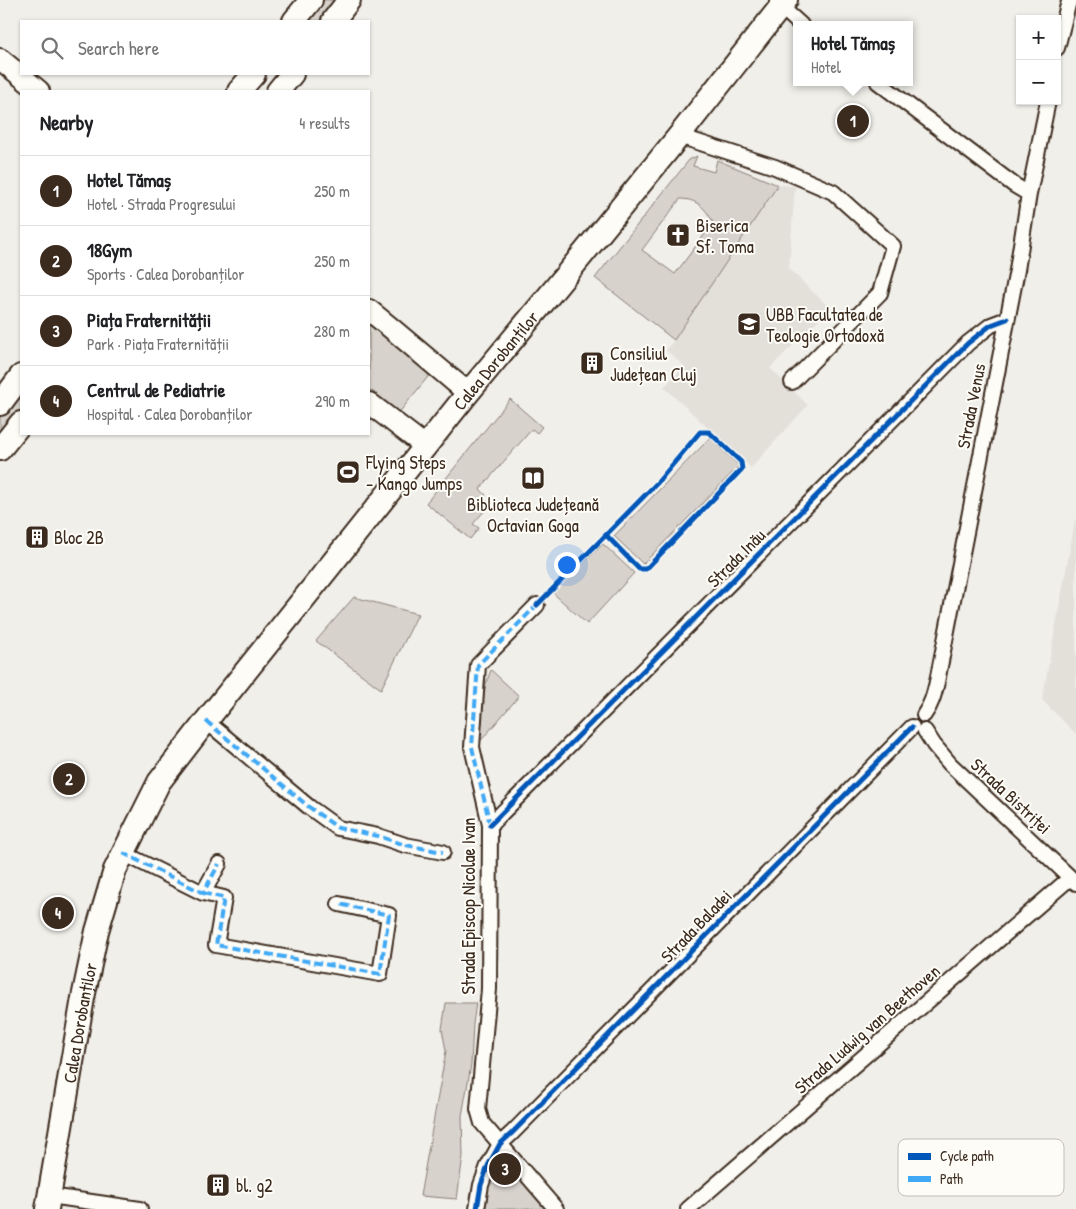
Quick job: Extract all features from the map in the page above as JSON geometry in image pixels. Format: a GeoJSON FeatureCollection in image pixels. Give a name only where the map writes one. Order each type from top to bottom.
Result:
{"type":"FeatureCollection","features":[{"type":"Feature","properties":{"kind":"main road"},"geometry":{"type":"LineString","coordinates":[[295,20],[311,0]]}},
{"type":"Feature","properties":{"kind":"main road"},"geometry":{"type":"LineString","coordinates":[[333,20],[350,0]]}},
{"type":"Feature","properties":{"kind":"main road","name":"Calea Dorobanților"},"geometry":{"type":"LineString","coordinates":[[48,1203],[83,998],[97,931],[111,882],[158,782],[425,446],[679,136],[781,2]]}},
{"type":"Feature","properties":{"kind":"main road"},"geometry":{"type":"LineString","coordinates":[[0,59],[38,90]]}},
{"type":"Feature","properties":{"kind":"main road"},"geometry":{"type":"LineString","coordinates":[[279,90],[291,75]]}},
{"type":"Feature","properties":{"kind":"main road"},"geometry":{"type":"LineString","coordinates":[[370,311],[468,393]]}},
{"type":"Feature","properties":{"kind":"main road"},"geometry":{"type":"LineString","coordinates":[[0,404],[20,377]]}},
{"type":"Feature","properties":{"kind":"main road"},"geometry":{"type":"LineString","coordinates":[[370,404],[425,446]]}},
{"type":"Feature","properties":{"kind":"main road"},"geometry":{"type":"LineString","coordinates":[[0,449],[20,424]]}},
{"type":"Feature","properties":{"kind":"street"},"geometry":{"type":"LineString","coordinates":[[781,2],[798,21]]}},
{"type":"Feature","properties":{"kind":"street"},"geometry":{"type":"LineString","coordinates":[[1061,36],[1071,6]]}},
{"type":"Feature","properties":{"kind":"street"},"geometry":{"type":"LineString","coordinates":[[883,86],[1029,194]]}},
{"type":"Feature","properties":{"kind":"street","name":"Strada Venus"},"geometry":{"type":"LineString","coordinates":[[919,729],[911,722],[918,714],[924,715],[934,697],[1047,105]]}},
{"type":"Feature","properties":{"kind":"street"},"geometry":{"type":"LineString","coordinates":[[679,136],[775,167],[834,192],[893,246],[880,293],[792,382]]}},
{"type":"Feature","properties":{"kind":"street","name":"Strada Inău"},"geometry":{"type":"LineString","coordinates":[[490,825],[968,343],[990,325],[1007,319]]}},
{"type":"Feature","properties":{"kind":"street","name":"Strada Episcop Nicolae Ivan"},"geometry":{"type":"LineString","coordinates":[[537,605],[478,664],[472,746],[490,825],[489,989],[478,1109],[482,1123],[556,1209]]}},
{"type":"Feature","properties":{"kind":"street"},"geometry":{"type":"LineString","coordinates":[[206,721],[338,828],[378,836],[405,845],[443,852]]}},
{"type":"Feature","properties":{"kind":"street","name":"Strada Bistriței"},"geometry":{"type":"LineString","coordinates":[[919,729],[950,764],[1073,881]]}},
{"type":"Feature","properties":{"kind":"street","name":"Strada Baladei"},"geometry":{"type":"LineString","coordinates":[[477,1209],[481,1185],[488,1166],[500,1144],[512,1134],[884,754],[919,729]]}},
{"type":"Feature","properties":{"kind":"street"},"geometry":{"type":"LineString","coordinates":[[123,853],[203,893],[224,898],[216,946],[380,974],[389,915],[339,904]]}},
{"type":"Feature","properties":{"kind":"street"},"geometry":{"type":"LineString","coordinates":[[203,893],[219,864]]}},
{"type":"Feature","properties":{"kind":"street","name":"Strada Ludwig van Beethoven"},"geometry":{"type":"LineString","coordinates":[[688,1209],[1073,881]]}},
{"type":"Feature","properties":{"kind":"street","name":"Calea Dorobanților"},"geometry":{"type":"LineString","coordinates":[[48,1203],[140,1209]]}},
{"type":"Feature","properties":{"kind":"shaded area"},"geometry":{"type":"Polygon","coordinates":[[[323,0],[337,0],[321,20],[307,20],[323,0]]]}},
{"type":"Feature","properties":{"kind":"shaded area"},"geometry":{"type":"Polygon","coordinates":[[[697,156],[693,166],[714,172],[717,160],[778,185],[674,340],[595,278],[689,160],[697,156]],[[680,199],[642,250],[675,274],[713,223],[700,205],[686,199],[680,199]]]}},
{"type":"Feature","properties":{"kind":"shaded area","name":"UBB Facultatea de Teologie Ortodoxă"},"geometry":{"type":"Polygon","coordinates":[[[778,185],[795,186],[789,269],[830,308],[770,368],[808,405],[751,468],[664,387],[684,366],[666,350],[778,185]]]}},
{"type":"Feature","properties":{"kind":"shaded area"},"geometry":{"type":"Polygon","coordinates":[[[370,322],[431,373],[398,414],[370,390],[370,322]]]}},
{"type":"Feature","properties":{"kind":"shaded area"},"geometry":{"type":"Polygon","coordinates":[[[20,392],[20,417],[0,443],[0,418],[20,392]]]}},
{"type":"Feature","properties":{"kind":"shaded area"},"geometry":{"type":"Polygon","coordinates":[[[510,399],[542,427],[537,433],[532,429],[480,489],[486,495],[479,503],[486,509],[473,524],[479,528],[470,539],[426,503],[510,399]]]}},
{"type":"Feature","properties":{"kind":"shaded area"},"geometry":{"type":"Polygon","coordinates":[[[710,438],[739,466],[643,564],[614,536],[710,438]]]}},
{"type":"Feature","properties":{"kind":"shaded area"},"geometry":{"type":"Polygon","coordinates":[[[1076,516],[1076,734],[1042,700],[1076,516]]]}},
{"type":"Feature","properties":{"kind":"shaded area"},"geometry":{"type":"Polygon","coordinates":[[[603,544],[634,573],[587,624],[553,593],[603,544]]]}},
{"type":"Feature","properties":{"kind":"shaded area"},"geometry":{"type":"Polygon","coordinates":[[[354,597],[418,614],[381,689],[316,641],[354,597]]]}},
{"type":"Feature","properties":{"kind":"shaded area"},"geometry":{"type":"Polygon","coordinates":[[[491,670],[519,696],[478,744],[480,700],[491,670]]]}},
{"type":"Feature","properties":{"kind":"shaded area"},"geometry":{"type":"Polygon","coordinates":[[[446,1003],[476,1003],[471,1065],[462,1116],[463,1156],[457,1199],[420,1196],[446,1051],[442,1029],[446,1003]]]}},
{"type":"Feature","properties":{"kind":"shaded area"},"geometry":{"type":"Polygon","coordinates":[[[500,1144],[556,1209],[477,1209],[500,1144]]]}},
{"type":"Feature","properties":{"kind":"marked path"},"geometry":{"type":"LineString","coordinates":[[490,825],[472,747],[478,665],[537,605]]}},
{"type":"Feature","properties":{"kind":"marked path"},"geometry":{"type":"LineString","coordinates":[[206,721],[309,807],[338,828],[378,836],[405,845],[443,852]]}},
{"type":"Feature","properties":{"kind":"marked path"},"geometry":{"type":"LineString","coordinates":[[123,853],[203,893],[219,864]]}},
{"type":"Feature","properties":{"kind":"marked path"},"geometry":{"type":"LineString","coordinates":[[203,893],[224,898],[216,945],[380,974],[389,915],[339,904]]}},
{"type":"Feature","properties":{"kind":"cycle path"},"geometry":{"type":"LineString","coordinates":[[490,825],[968,343],[991,325],[1007,319]]}},
{"type":"Feature","properties":{"kind":"cycle path"},"geometry":{"type":"LineString","coordinates":[[537,605],[658,482],[700,432],[709,432],[741,462],[742,469],[646,569],[639,569],[606,535]]}},
{"type":"Feature","properties":{"kind":"cycle path"},"geometry":{"type":"LineString","coordinates":[[477,1209],[481,1185],[488,1166],[500,1144],[912,727]]}},
{"type":"Feature","properties":{"kind":"place","name":"Hotel Tămaș"},"geometry":{"type":"Point","coordinates":[853,121]}},
{"type":"Feature","properties":{"kind":"place","name":"Biserica Sf. Toma"},"geometry":{"type":"Point","coordinates":[678,235]}},
{"type":"Feature","properties":{"kind":"place","name":"UBB Facultatea de Teologie Ortodoxă"},"geometry":{"type":"Point","coordinates":[749,324]}},
{"type":"Feature","properties":{"kind":"place","name":"Consiliul Județean Cluj"},"geometry":{"type":"Point","coordinates":[592,363]}},
{"type":"Feature","properties":{"kind":"place","name":"Flying Steps - Kango Jumps"},"geometry":{"type":"Point","coordinates":[348,472]}},
{"type":"Feature","properties":{"kind":"place","name":"Biblioteca Județeană Octavian Goga"},"geometry":{"type":"Point","coordinates":[533,478]}},
{"type":"Feature","properties":{"kind":"place","name":"Bloc 2B"},"geometry":{"type":"Point","coordinates":[37,537]}},
{"type":"Feature","properties":{"kind":"place","name":"18Gym"},"geometry":{"type":"Point","coordinates":[69,779]}},
{"type":"Feature","properties":{"kind":"place","name":"Centrul de Pediatrie"},"geometry":{"type":"Point","coordinates":[58,913]}},
{"type":"Feature","properties":{"kind":"place","name":"Piața Fraternității"},"geometry":{"type":"Point","coordinates":[505,1169]}},
{"type":"Feature","properties":{"kind":"place","name":"bl. g2"},"geometry":{"type":"Point","coordinates":[218,1185]}}]}
